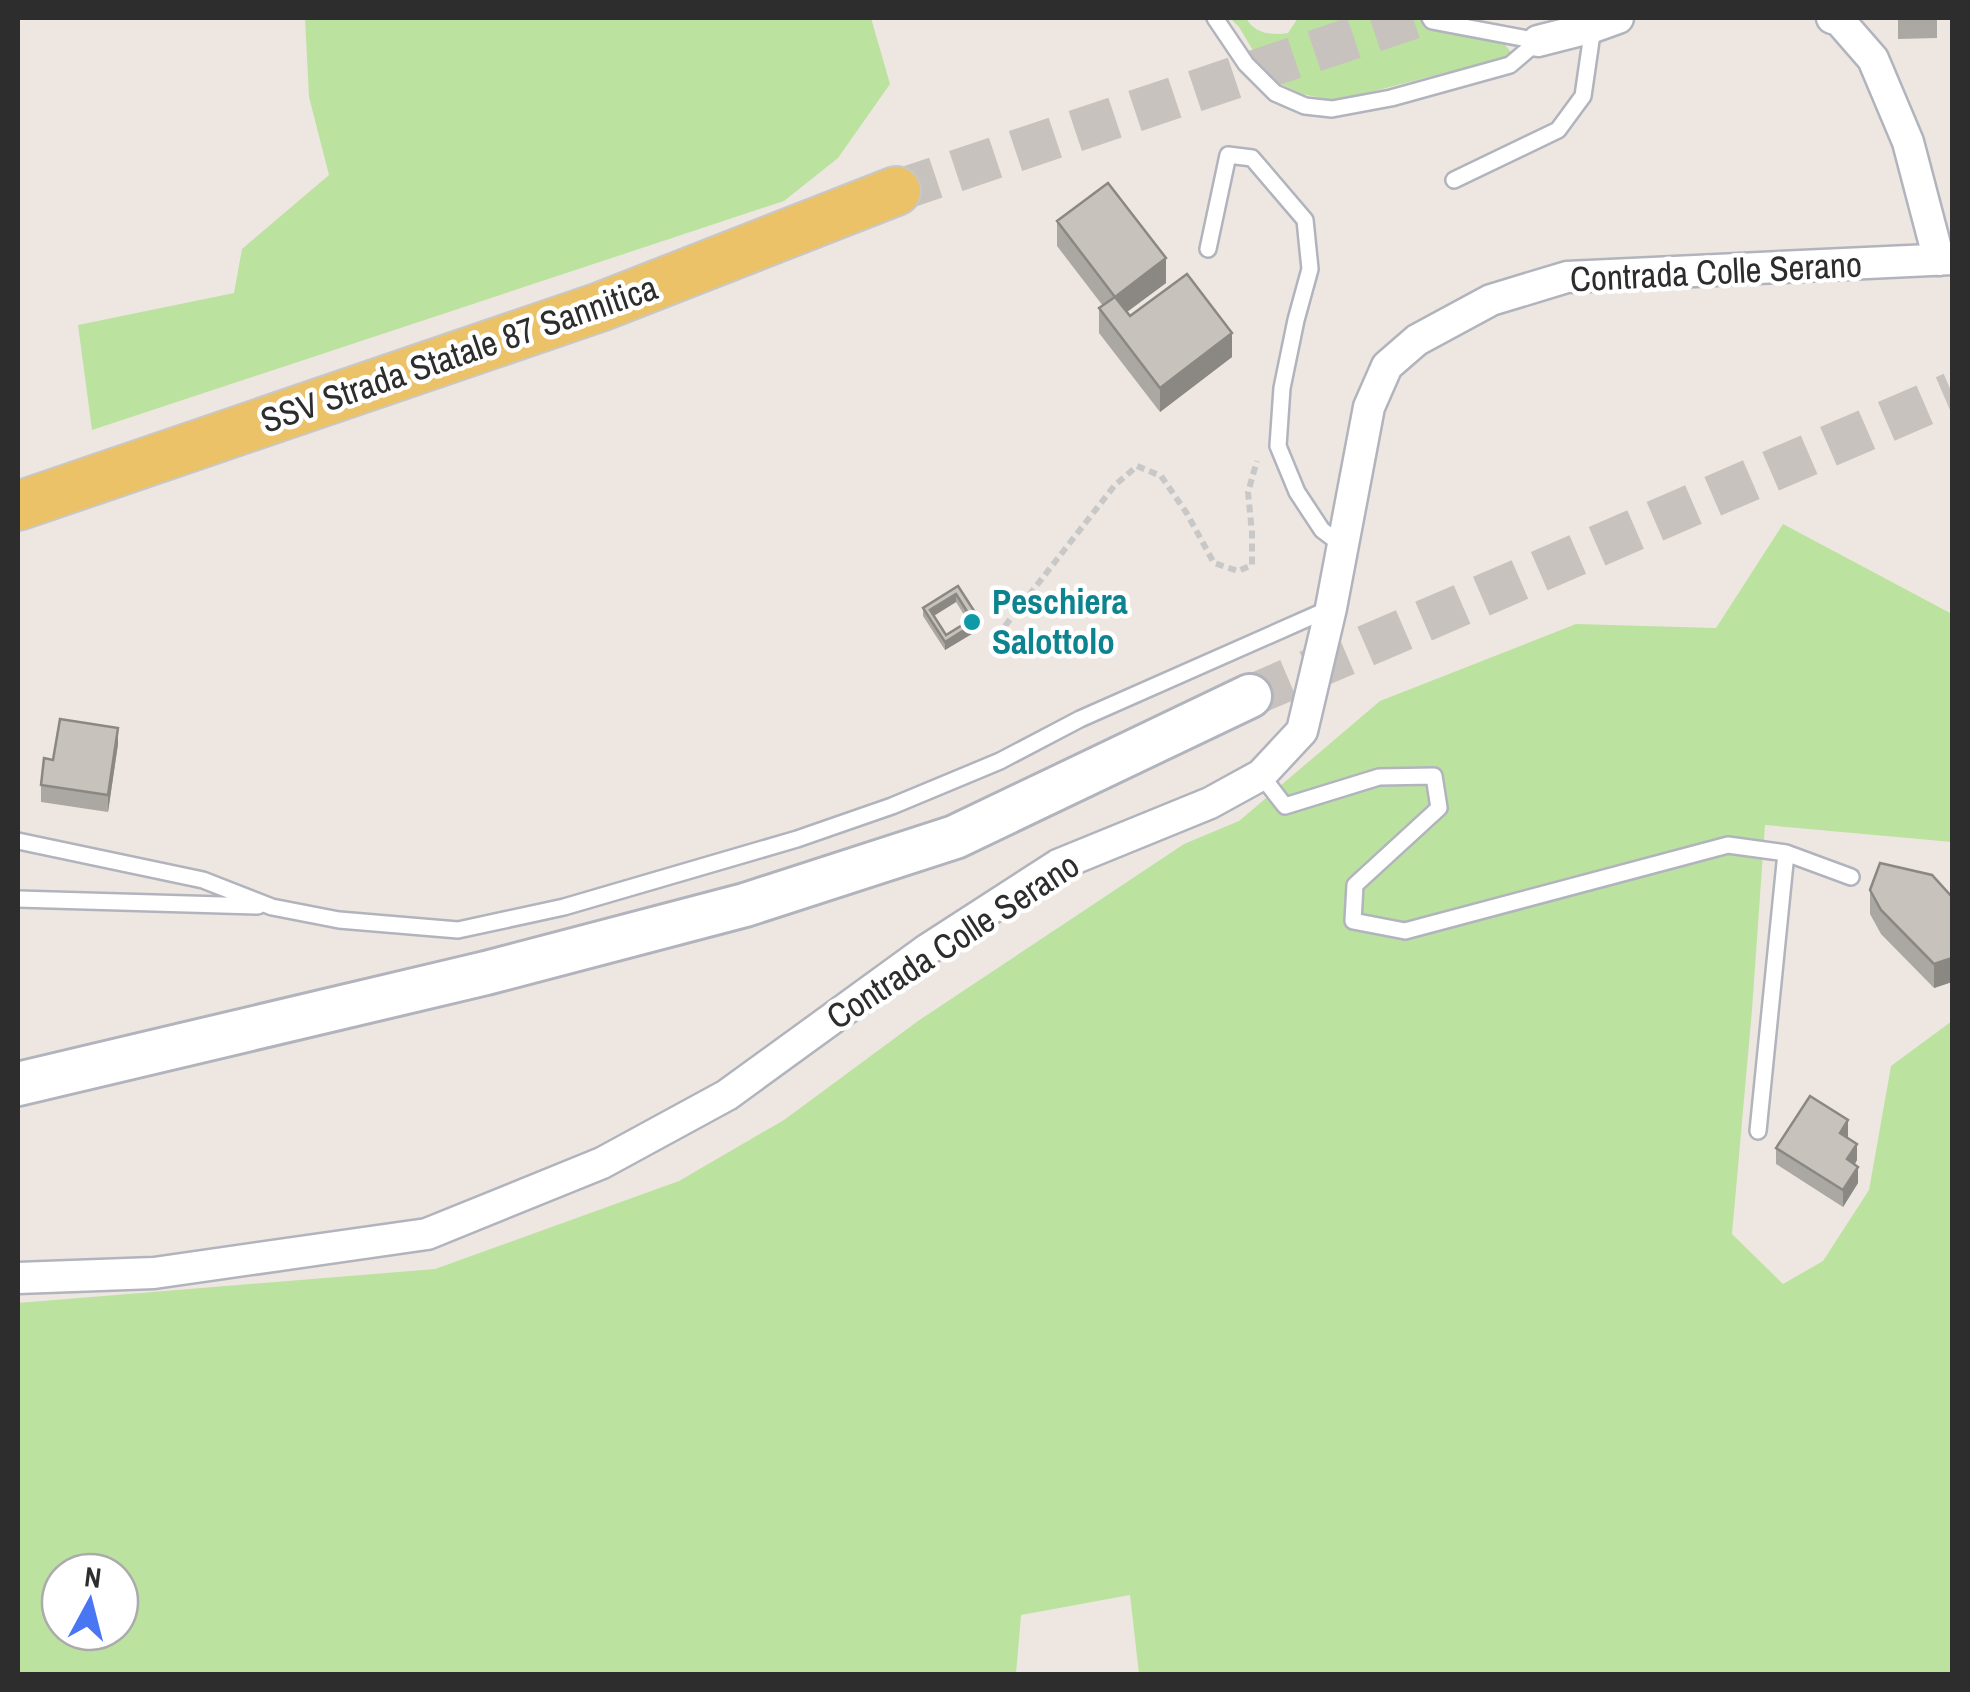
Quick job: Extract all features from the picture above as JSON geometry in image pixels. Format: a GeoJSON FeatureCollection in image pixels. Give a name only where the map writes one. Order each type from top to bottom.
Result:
{"type":"FeatureCollection","features":[{"type":"Feature","properties":{"kind":"main road","name":"SSV Strada Statale 87 Sannitica"},"geometry":{"type":"LineString","coordinates":[[18,506],[600,308],[896,191]]}},
{"type":"Feature","properties":{"kind":"main road"},"geometry":{"type":"LineString","coordinates":[[18,1084],[486,973],[745,905],[954,837],[1250,696]]}},
{"type":"Feature","properties":{"kind":"street"},"geometry":{"type":"LineString","coordinates":[[1832,18],[1874,59],[1908,142],[1946,260]]}},
{"type":"Feature","properties":{"kind":"street"},"geometry":{"type":"LineString","coordinates":[[1538,41],[1605,22]]}},
{"type":"Feature","properties":{"kind":"street","name":"Contrada Colle Serano"},"geometry":{"type":"LineString","coordinates":[[18,1278],[154,1273],[426,1234],[602,1163],[727,1095],[928,948],[1058,866],[1210,804],[1261,775],[1302,730],[1369,407],[1387,366],[1416,340],[1491,300],[1567,277],[1946,260]]}},
{"type":"Feature","properties":{"kind":"lane"},"geometry":{"type":"LineString","coordinates":[[1215,18],[1246,64],[1276,93],[1306,106],[1332,109],[1392,98],[1510,65],[1538,41]]}},
{"type":"Feature","properties":{"kind":"lane"},"geometry":{"type":"LineString","coordinates":[[1430,18],[1538,41]]}},
{"type":"Feature","properties":{"kind":"lane"},"geometry":{"type":"LineString","coordinates":[[1454,180],[1558,130],[1583,96],[1605,22]]}},
{"type":"Feature","properties":{"kind":"lane"},"geometry":{"type":"LineString","coordinates":[[1208,249],[1228,154],[1252,158],[1305,220],[1310,269],[1282,388],[1278,446],[1297,492],[1322,530],[1342,544]]}},
{"type":"Feature","properties":{"kind":"lane"},"geometry":{"type":"LineString","coordinates":[[18,841],[203,880],[272,906],[338,920],[458,930],[564,907],[797,839],[892,806],[1000,761],[1080,719],[1330,608]]}},
{"type":"Feature","properties":{"kind":"lane"},"geometry":{"type":"LineString","coordinates":[[1261,775],[1285,806],[1379,777],[1434,776],[1439,808],[1355,885],[1353,921],[1406,931],[1728,844],[1786,853],[1851,877]]}},
{"type":"Feature","properties":{"kind":"lane"},"geometry":{"type":"LineString","coordinates":[[1758,1131],[1786,853]]}},
{"type":"Feature","properties":{"kind":"lane"},"geometry":{"type":"LineString","coordinates":[[18,899],[272,906]]}},
{"type":"Feature","properties":{"kind":"path"},"geometry":{"type":"LineString","coordinates":[[1005,626],[1116,484],[1137,466],[1161,476],[1214,563],[1238,572],[1252,565],[1248,492],[1256,462],[1278,446]]}},
{"type":"Feature","properties":{"kind":"green space"},"geometry":{"type":"Polygon","coordinates":[[[305,18],[871,18],[890,84],[838,158],[784,201],[92,430],[78,325],[234,293],[242,249],[329,175],[309,97],[305,18]]]}},
{"type":"Feature","properties":{"kind":"green space"},"geometry":{"type":"Polygon","coordinates":[[[1230,18],[1246,18],[1258,30],[1275,34],[1288,33],[1298,18],[1420,18],[1431,26],[1503,42],[1513,55],[1336,101],[1302,94],[1279,83],[1230,18]]]}},
{"type":"Feature","properties":{"kind":"green space"},"geometry":{"type":"Polygon","coordinates":[[[1783,524],[1952,614],[1952,842],[1765,825],[1732,1234],[1783,1284],[1823,1261],[1869,1190],[1891,1066],[1952,1021],[1952,1674],[1139,1674],[1130,1595],[1021,1615],[1016,1674],[18,1674],[18,1303],[435,1269],[679,1181],[784,1120],[918,1021],[1184,844],[1239,821],[1380,701],[1576,624],[1716,628],[1783,524]]]}},
{"type":"Feature","properties":{"kind":"building"},"geometry":{"type":"Polygon","coordinates":[[[1108,183],[1166,258],[1115,297],[1057,221],[1108,183]]]}},
{"type":"Feature","properties":{"kind":"building"},"geometry":{"type":"Polygon","coordinates":[[[1187,274],[1232,333],[1160,388],[1099,308],[1115,297],[1130,316],[1187,274]]]}},
{"type":"Feature","properties":{"kind":"building"},"geometry":{"type":"Polygon","coordinates":[[[958,586],[980,620],[945,642],[923,608],[958,586]],[[956,594],[930,610],[946,635],[972,619],[956,594]]]}},
{"type":"Feature","properties":{"kind":"building"},"geometry":{"type":"Polygon","coordinates":[[[60,719],[118,728],[108,795],[41,785],[44,758],[53,760],[60,719]]]}},
{"type":"Feature","properties":{"kind":"building"},"geometry":{"type":"Polygon","coordinates":[[[1880,863],[1932,875],[1952,897],[1952,958],[1934,964],[1881,910],[1870,890],[1880,863]]]}},
{"type":"Feature","properties":{"kind":"building"},"geometry":{"type":"Polygon","coordinates":[[[1810,1096],[1848,1120],[1840,1133],[1857,1144],[1847,1159],[1858,1167],[1843,1190],[1776,1148],[1810,1096]]]}},
{"type":"Feature","properties":{"kind":"tunnel"},"geometry":{"type":"LineString","coordinates":[[896,191],[1413,18]]}},
{"type":"Feature","properties":{"kind":"tunnel"},"geometry":{"type":"LineString","coordinates":[[1250,696],[1952,393]]}},
{"type":"Feature","properties":{"kind":"place","name":"Peschiera Salottolo"},"geometry":{"type":"Point","coordinates":[972,622]}}]}
